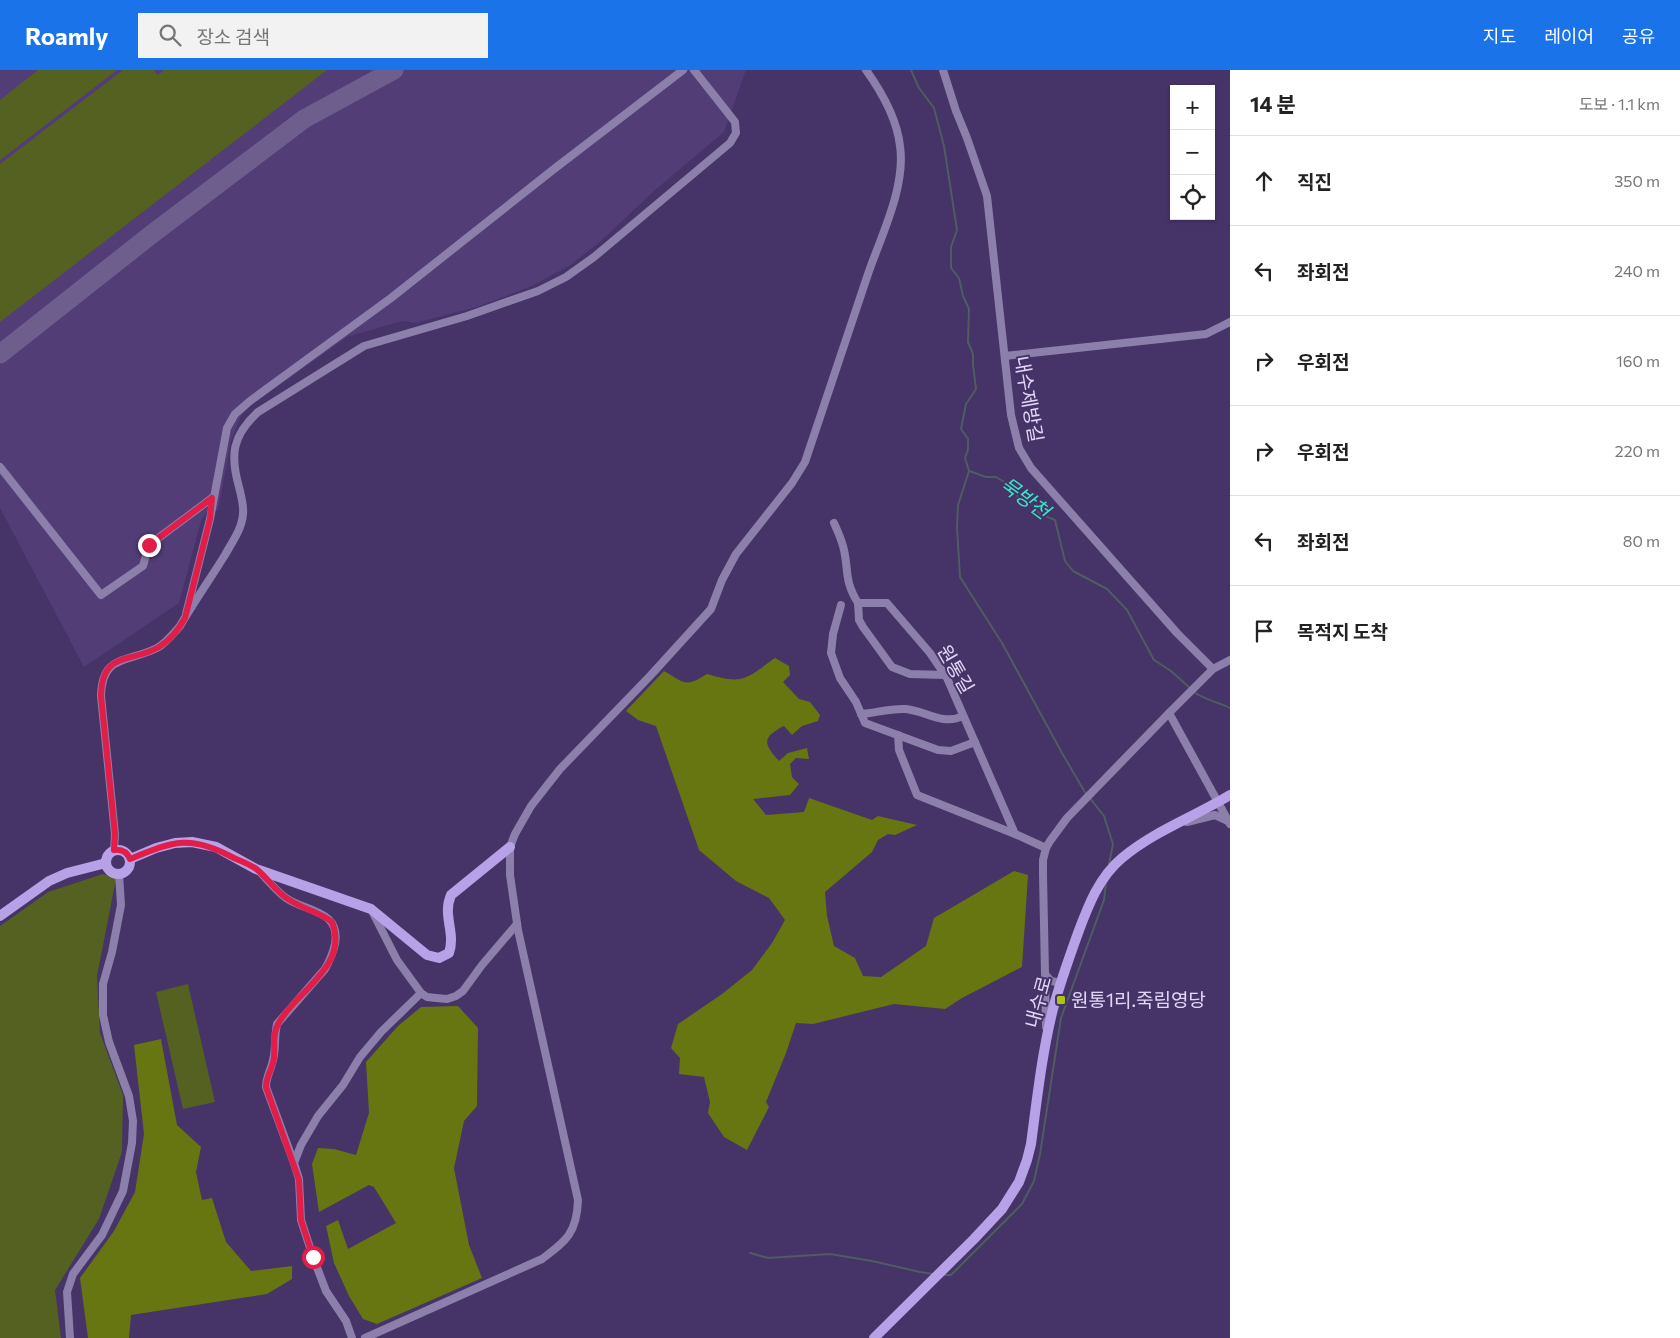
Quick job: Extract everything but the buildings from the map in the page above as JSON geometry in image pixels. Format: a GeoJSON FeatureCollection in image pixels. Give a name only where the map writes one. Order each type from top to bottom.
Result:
{"type":"FeatureCollection","features":[{"type":"Feature","properties":{"kind":"street"},"geometry":{"type":"LineString","coordinates":[[185,618],[210,519],[212,498],[226,428],[235,414],[391,298],[546,175],[683,70]]}},
{"type":"Feature","properties":{"kind":"street"},"geometry":{"type":"LineString","coordinates":[[114,850],[115,834],[101,681],[105,672],[113,664],[159,647],[174,633],[236,536],[241,524],[243,503],[234,467],[234,454],[237,438],[245,424],[258,412],[364,346],[467,316],[538,291],[566,277],[594,257],[730,143],[736,134],[735,122],[694,70]]}},
{"type":"Feature","properties":{"kind":"street"},"geometry":{"type":"LineString","coordinates":[[365,1338],[542,1259],[566,1241],[574,1226],[578,1209],[576,1187],[550,1078],[537,1010],[517,924],[510,875],[510,847],[531,806],[560,769],[650,676],[711,609],[722,580],[736,554],[792,483],[805,462],[892,208],[901,164],[897,130],[883,98],[866,70]]}},
{"type":"Feature","properties":{"kind":"street","name":"내수제방길"},"geometry":{"type":"LineString","coordinates":[[943,70],[987,196],[1014,428],[1019,448],[1031,468],[1210,672]]}},
{"type":"Feature","properties":{"kind":"street"},"geometry":{"type":"LineString","coordinates":[[1005,356],[1206,334],[1230,322]]}},
{"type":"Feature","properties":{"kind":"street"},"geometry":{"type":"LineString","coordinates":[[0,467],[101,594],[143,566],[149,545],[212,498]]}},
{"type":"Feature","properties":{"kind":"street"},"geometry":{"type":"LineString","coordinates":[[834,523],[845,551],[849,585],[858,603],[859,620],[892,667],[910,674],[944,674]]}},
{"type":"Feature","properties":{"kind":"street","name":"원통길"},"geometry":{"type":"LineString","coordinates":[[858,603],[887,603],[930,654],[944,674],[1015,834]]}},
{"type":"Feature","properties":{"kind":"street"},"geometry":{"type":"LineString","coordinates":[[841,605],[833,634],[831,653],[840,678],[856,702],[865,722],[938,750],[946,751],[975,742]]}},
{"type":"Feature","properties":{"kind":"street"},"geometry":{"type":"LineString","coordinates":[[1046,1039],[1043,875],[1046,848],[1067,818],[1170,711],[1210,672],[1230,660]]}},
{"type":"Feature","properties":{"kind":"street"},"geometry":{"type":"LineString","coordinates":[[861,714],[903,709],[938,719],[959,718],[963,716]]}},
{"type":"Feature","properties":{"kind":"street"},"geometry":{"type":"LineString","coordinates":[[1170,711],[1229,822]]}},
{"type":"Feature","properties":{"kind":"street"},"geometry":{"type":"LineString","coordinates":[[898,735],[899,750],[917,795],[1046,848]]}},
{"type":"Feature","properties":{"kind":"street","name":"내수로"},"geometry":{"type":"LineString","coordinates":[[874,1338],[1002,1209],[1019,1182],[1027,1160],[1046,1039],[1061,982],[1086,911],[1097,889],[1121,859],[1145,841],[1230,795]]}},
{"type":"Feature","properties":{"kind":"street"},"geometry":{"type":"LineString","coordinates":[[1173,826],[1215,815],[1229,822]]}},
{"type":"Feature","properties":{"kind":"street"},"geometry":{"type":"LineString","coordinates":[[130,859],[156,848],[175,843],[192,842],[216,847],[256,869],[371,908],[427,955],[440,958],[449,954],[452,944],[447,905],[451,895],[510,847]]}},
{"type":"Feature","properties":{"kind":"street"},"geometry":{"type":"LineString","coordinates":[[114,850],[122,850],[130,859],[129,867],[120,874],[109,870],[106,863],[108,855],[114,850]]}},
{"type":"Feature","properties":{"kind":"street"},"geometry":{"type":"LineString","coordinates":[[0,916],[49,881],[67,873],[106,863]]}},
{"type":"Feature","properties":{"kind":"street"},"geometry":{"type":"LineString","coordinates":[[256,869],[286,898],[323,915],[332,922],[335,929],[336,937],[331,959],[325,969],[277,1024],[274,1036],[274,1059],[266,1080],[266,1087],[299,1180],[301,1220],[313,1257],[326,1290],[346,1321],[352,1338]]}},
{"type":"Feature","properties":{"kind":"street"},"geometry":{"type":"LineString","coordinates":[[70,1338],[67,1292],[73,1274],[102,1235],[119,1200],[127,1173],[132,1143],[129,1096],[109,1042],[103,1015],[103,984],[112,952],[121,905],[120,874]]}},
{"type":"Feature","properties":{"kind":"street"},"geometry":{"type":"LineString","coordinates":[[371,908],[397,960],[421,993],[427,997],[441,999],[456,996],[463,991],[482,965],[517,924]]}},
{"type":"Feature","properties":{"kind":"street"},"geometry":{"type":"LineString","coordinates":[[1045,974],[1051,981],[1061,982]]}},
{"type":"Feature","properties":{"kind":"street"},"geometry":{"type":"LineString","coordinates":[[294,1163],[300,1145],[318,1116],[343,1085],[360,1057],[421,993]]}},
{"type":"Feature","properties":{"kind":"shaded area"},"geometry":{"type":"Polygon","coordinates":[[[0,70],[746,70],[724,132],[654,191],[601,241],[569,266],[532,286],[477,307],[415,323],[402,321],[347,337],[250,406],[241,416],[231,441],[218,510],[207,511],[201,521],[179,603],[84,667],[0,508],[0,70]]]}},
{"type":"Feature","properties":{"kind":"green space"},"geometry":{"type":"Polygon","coordinates":[[[38,70],[117,70],[0,160],[0,100],[38,70]]]}},
{"type":"Feature","properties":{"kind":"green space"},"geometry":{"type":"Polygon","coordinates":[[[123,70],[154,70],[158,75],[164,70],[327,70],[0,322],[0,164],[123,70]]]}},
{"type":"Feature","properties":{"kind":"green space"},"geometry":{"type":"Polygon","coordinates":[[[775,658],[789,666],[790,675],[783,682],[799,699],[810,702],[820,715],[818,721],[802,726],[792,735],[784,726],[769,737],[767,741],[770,750],[779,761],[788,753],[807,748],[809,759],[796,758],[790,764],[792,777],[799,784],[790,795],[753,799],[766,815],[804,812],[809,798],[872,820],[878,816],[917,825],[895,835],[888,834],[878,840],[872,852],[825,892],[827,916],[834,946],[855,958],[863,976],[881,977],[926,946],[934,918],[1014,871],[1028,875],[1022,967],[962,998],[945,1009],[894,1004],[813,1024],[796,1023],[766,1102],[769,1107],[747,1150],[724,1137],[708,1113],[710,1102],[704,1077],[679,1074],[680,1058],[671,1048],[678,1024],[722,994],[752,970],[772,943],[785,920],[769,898],[736,881],[699,850],[656,726],[638,720],[626,711],[664,671],[685,682],[694,681],[707,674],[737,679],[750,675],[775,658]]]}},
{"type":"Feature","properties":{"kind":"green space"},"geometry":{"type":"Polygon","coordinates":[[[103,874],[116,879],[97,976],[100,1033],[123,1095],[122,1152],[99,1219],[55,1290],[61,1338],[0,1338],[0,926],[48,892],[103,874]]]}},
{"type":"Feature","properties":{"kind":"green space"},"geometry":{"type":"Polygon","coordinates":[[[188,984],[215,1102],[183,1109],[156,992],[188,984]]]}},
{"type":"Feature","properties":{"kind":"green space"},"geometry":{"type":"Polygon","coordinates":[[[458,1006],[478,1028],[477,1106],[464,1121],[454,1168],[469,1245],[482,1278],[377,1324],[363,1319],[349,1296],[334,1263],[326,1226],[338,1220],[348,1249],[396,1223],[374,1187],[369,1185],[319,1212],[312,1164],[318,1148],[334,1149],[356,1155],[369,1113],[366,1062],[398,1026],[421,1007],[458,1006]]]}},
{"type":"Feature","properties":{"kind":"green space"},"geometry":{"type":"Polygon","coordinates":[[[161,1039],[177,1125],[201,1147],[196,1172],[202,1200],[212,1198],[226,1242],[251,1271],[292,1266],[292,1279],[267,1294],[131,1315],[129,1338],[88,1338],[80,1278],[114,1231],[135,1192],[144,1134],[134,1045],[161,1039]]]}},
{"type":"Feature","properties":{"kind":"waterway","name":"묵방천"},"geometry":{"type":"LineString","coordinates":[[911,70],[919,88],[934,108],[944,146],[957,230],[951,247],[951,268],[959,278],[963,296],[969,309],[968,342],[973,354],[976,389],[966,404],[961,429],[968,439],[968,450],[965,458],[969,471],[986,477],[996,477],[1014,488],[1018,498],[1031,503],[1040,514],[1055,520],[1065,561],[1073,571],[1107,589],[1127,610],[1154,660],[1171,671],[1191,689]]}},
{"type":"Feature","properties":{"kind":"waterway"},"geometry":{"type":"LineString","coordinates":[[969,471],[958,505],[957,527],[960,577],[1002,643],[1086,794]]}},
{"type":"Feature","properties":{"kind":"waterway","name":"묵방천"},"geometry":{"type":"LineString","coordinates":[[1194,692],[1230,708]]}},
{"type":"Feature","properties":{"kind":"waterway"},"geometry":{"type":"LineString","coordinates":[[1089,797],[1104,816],[1113,844],[1109,864]]}},
{"type":"Feature","properties":{"kind":"waterway"},"geometry":{"type":"LineString","coordinates":[[942,1275],[951,1275],[1022,1204],[1034,1181],[1040,1154],[1061,1018],[1104,900],[1106,883]]}},
{"type":"Feature","properties":{"kind":"waterway"},"geometry":{"type":"LineString","coordinates":[[750,1253],[768,1258],[830,1254],[933,1274]]}},
{"type":"Feature","properties":{"kind":"taxiway"},"geometry":{"type":"LineString","coordinates":[[0,354],[152,234],[304,119],[394,70]]}},
{"type":"Feature","properties":{"kind":"place","name":"원통1리.죽림영당"},"geometry":{"type":"Point","coordinates":[1061,1000]}},
{"type":"Feature","properties":{"kind":"route"},"geometry":{"type":"LineString","coordinates":[[149,545],[212,498],[210,519],[185,618],[180,626],[159,647],[113,664],[105,672],[101,681],[115,834],[114,850],[126,852],[130,859],[156,848],[175,843],[192,842],[216,847],[256,869],[286,898],[323,915],[332,922],[336,937],[331,959],[311,987],[277,1024],[274,1036],[274,1059],[266,1080],[266,1087],[299,1180],[301,1220],[313,1257]]}}]}
